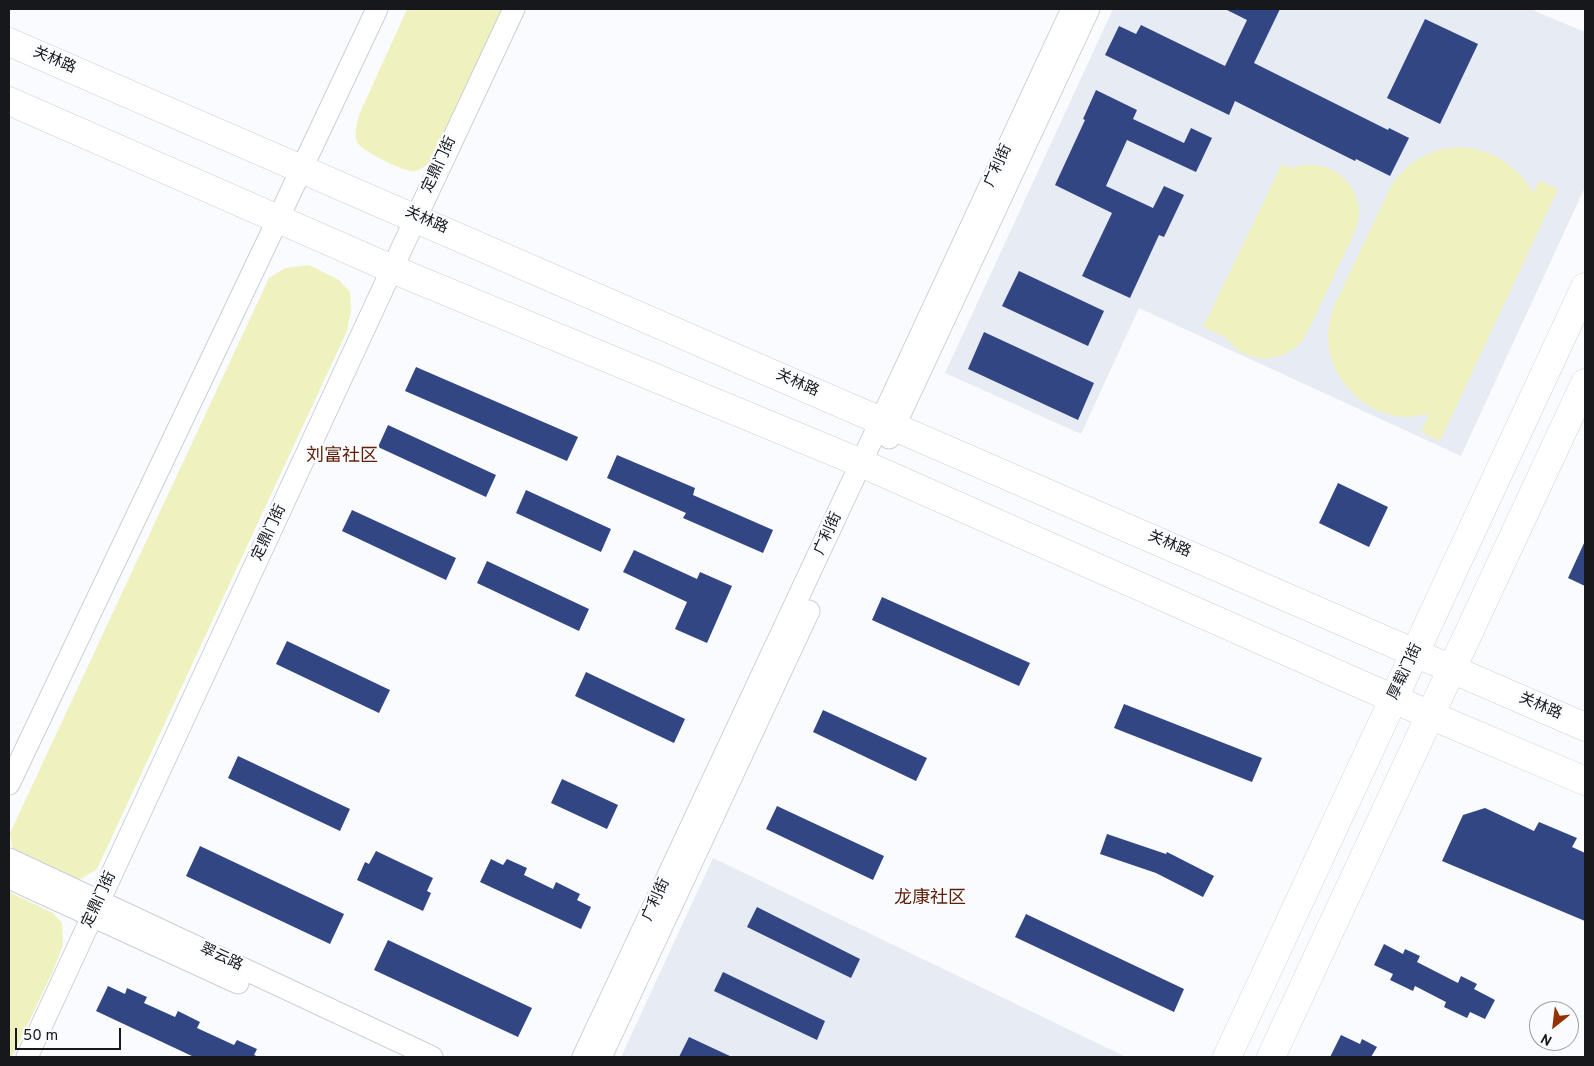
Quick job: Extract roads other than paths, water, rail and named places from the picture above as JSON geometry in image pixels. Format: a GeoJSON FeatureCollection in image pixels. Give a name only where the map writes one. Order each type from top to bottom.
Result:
{"type":"FeatureCollection","features":[{"type":"Feature","properties":{"kind":"main road","name":"关林路"},"geometry":{"type":"LineString","coordinates":[[9,42],[416,216],[1585,727]]}},
{"type":"Feature","properties":{"kind":"main road"},"geometry":{"type":"LineString","coordinates":[[9,101],[392,269],[868,466],[1430,715],[1585,781]]}},
{"type":"Feature","properties":{"kind":"main road","name":"厚载门街"},"geometry":{"type":"LineString","coordinates":[[1227,1057],[1585,287]]}},
{"type":"Feature","properties":{"kind":"main road"},"geometry":{"type":"LineString","coordinates":[[1271,1057],[1452,669],[1577,421],[1585,383]]}},
{"type":"Feature","properties":{"kind":"street"},"geometry":{"type":"LineString","coordinates":[[9,784],[377,9]]}},
{"type":"Feature","properties":{"kind":"street","name":"定鼎门街"},"geometry":{"type":"LineString","coordinates":[[27,1057],[416,216],[514,9]]}},
{"type":"Feature","properties":{"kind":"street","name":"广利街"},"geometry":{"type":"LineString","coordinates":[[888,423],[1072,9]]}},
{"type":"Feature","properties":{"kind":"street","name":"广利街"},"geometry":{"type":"LineString","coordinates":[[601,1057],[888,423],[1089,9]]}},
{"type":"Feature","properties":{"kind":"street","name":"广利街"},"geometry":{"type":"LineString","coordinates":[[583,1057],[868,466]]}},
{"type":"Feature","properties":{"kind":"street","name":"翠云路"},"geometry":{"type":"LineString","coordinates":[[9,859],[96,909],[402,1057]]}},
{"type":"Feature","properties":{"kind":"street","name":"翠云路"},"geometry":{"type":"LineString","coordinates":[[9,878],[96,909],[432,1057]]}},
{"type":"Feature","properties":{"kind":"district","name":"刘富社区"},"geometry":{"type":"Point","coordinates":[342,457]}},
{"type":"Feature","properties":{"kind":"district","name":"龙康社区"},"geometry":{"type":"Point","coordinates":[930,899]}}]}
